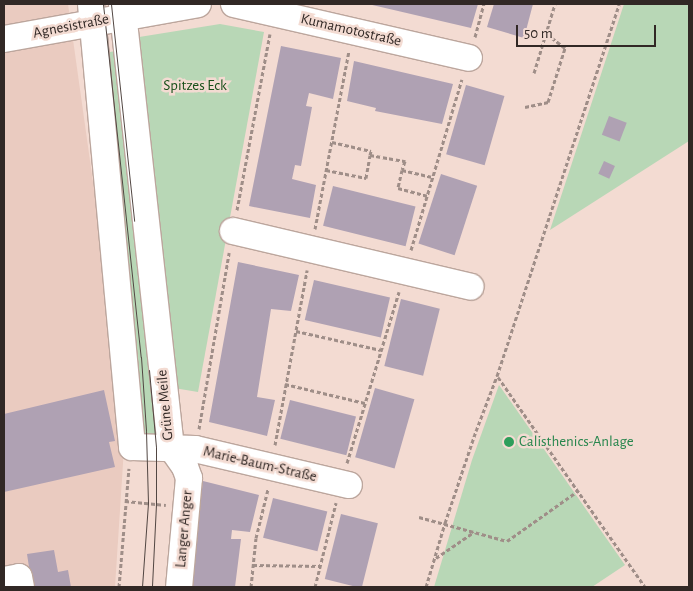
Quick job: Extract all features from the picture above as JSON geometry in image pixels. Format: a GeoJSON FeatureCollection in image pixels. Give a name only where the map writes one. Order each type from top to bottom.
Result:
{"type":"FeatureCollection","features":[{"type":"Feature","properties":{"kind":"street","name":"Agnesistraße"},"geometry":{"type":"LineString","coordinates":[[4,39],[92,13],[198,4]]}},
{"type":"Feature","properties":{"kind":"street","name":"Kumamotostraße"},"geometry":{"type":"LineString","coordinates":[[234,4],[469,58]]}},
{"type":"Feature","properties":{"kind":"street","name":"Grüne Meile"},"geometry":{"type":"LineString","coordinates":[[122,10],[171,447],[132,447]]}},
{"type":"Feature","properties":{"kind":"street"},"geometry":{"type":"LineString","coordinates":[[92,13],[132,447]]}},
{"type":"Feature","properties":{"kind":"street"},"geometry":{"type":"LineString","coordinates":[[233,231],[470,287]]}},
{"type":"Feature","properties":{"kind":"street","name":"Marie-Baum-Straße"},"geometry":{"type":"LineString","coordinates":[[171,447],[195,449],[345,485]]}},
{"type":"Feature","properties":{"kind":"street","name":"Langer Anger"},"geometry":{"type":"LineString","coordinates":[[171,447],[185,467],[189,478],[179,587]]}},
{"type":"Feature","properties":{"kind":"street"},"geometry":{"type":"LineString","coordinates":[[4,580],[18,577],[21,587]]}},
{"type":"Feature","properties":{"kind":"path"},"geometry":{"type":"LineString","coordinates":[[315,587],[345,485],[365,403],[484,4]]}},
{"type":"Feature","properties":{"kind":"path"},"geometry":{"type":"LineString","coordinates":[[534,73],[555,4]]}},
{"type":"Feature","properties":{"kind":"path"},"geometry":{"type":"LineString","coordinates":[[426,587],[476,431],[498,376],[619,4]]}},
{"type":"Feature","properties":{"kind":"path"},"geometry":{"type":"LineString","coordinates":[[525,107],[548,102],[565,48],[546,33]]}},
{"type":"Feature","properties":{"kind":"path"},"geometry":{"type":"LineString","coordinates":[[326,170],[366,178],[371,150],[332,142]]}},
{"type":"Feature","properties":{"kind":"path"},"geometry":{"type":"LineString","coordinates":[[370,154],[405,161],[398,188],[427,196]]}},
{"type":"Feature","properties":{"kind":"path"},"geometry":{"type":"LineString","coordinates":[[402,170],[433,177]]}},
{"type":"Feature","properties":{"kind":"path"},"geometry":{"type":"LineString","coordinates":[[296,331],[381,350]]}},
{"type":"Feature","properties":{"kind":"path"},"geometry":{"type":"LineString","coordinates":[[498,376],[645,587]]}},
{"type":"Feature","properties":{"kind":"path"},"geometry":{"type":"LineString","coordinates":[[285,384],[365,403]]}},
{"type":"Feature","properties":{"kind":"path"},"geometry":{"type":"LineString","coordinates":[[118,587],[125,501],[132,447]]}},
{"type":"Feature","properties":{"kind":"path"},"geometry":{"type":"LineString","coordinates":[[251,587],[253,565],[271,467]]}},
{"type":"Feature","properties":{"kind":"path"},"geometry":{"type":"LineString","coordinates":[[419,516],[507,541],[578,491]]}},
{"type":"Feature","properties":{"kind":"path"},"geometry":{"type":"LineString","coordinates":[[125,501],[186,508]]}},
{"type":"Feature","properties":{"kind":"path"},"geometry":{"type":"LineString","coordinates":[[434,558],[475,532]]}},
{"type":"Feature","properties":{"kind":"path"},"geometry":{"type":"LineString","coordinates":[[253,565],[321,566]]}},
{"type":"Feature","properties":{"kind":"shaded area"},"geometry":{"type":"Polygon","coordinates":[[[4,4],[68,4],[126,417],[115,587],[4,587],[4,4]]]}},
{"type":"Feature","properties":{"kind":"green space"},"geometry":{"type":"Polygon","coordinates":[[[624,4],[689,4],[689,141],[550,230],[624,4]]]}},
{"type":"Feature","properties":{"kind":"green space","name":"Spitzes Eck"},"geometry":{"type":"Polygon","coordinates":[[[220,24],[264,32],[198,392],[168,387],[133,38],[220,24]]]}},
{"type":"Feature","properties":{"kind":"green space"},"geometry":{"type":"Polygon","coordinates":[[[124,49],[160,433],[153,436],[143,435],[101,54],[124,49]]]}},
{"type":"Feature","properties":{"kind":"green space"},"geometry":{"type":"Polygon","coordinates":[[[499,385],[625,565],[592,587],[434,587],[472,460],[499,385]]]}},
{"type":"Feature","properties":{"kind":"building"},"geometry":{"type":"Polygon","coordinates":[[[368,4],[478,4],[471,28],[368,4]]]}},
{"type":"Feature","properties":{"kind":"building"},"geometry":{"type":"Polygon","coordinates":[[[494,4],[533,4],[524,38],[487,27],[494,4]]]}},
{"type":"Feature","properties":{"kind":"building"},"geometry":{"type":"Polygon","coordinates":[[[281,46],[341,58],[333,99],[309,93],[306,106],[312,107],[301,166],[295,165],[292,179],[316,185],[310,218],[249,206],[281,46]]]}},
{"type":"Feature","properties":{"kind":"building"},"geometry":{"type":"Polygon","coordinates":[[[354,61],[453,84],[442,124],[375,111],[376,108],[347,101],[354,61]]]}},
{"type":"Feature","properties":{"kind":"building"},"geometry":{"type":"Polygon","coordinates":[[[466,85],[504,96],[485,165],[446,154],[466,85]]]}},
{"type":"Feature","properties":{"kind":"building"},"geometry":{"type":"Polygon","coordinates":[[[609,116],[627,123],[620,141],[602,135],[609,116]]]}},
{"type":"Feature","properties":{"kind":"building"},"geometry":{"type":"Polygon","coordinates":[[[604,161],[615,166],[609,179],[598,174],[604,161]]]}},
{"type":"Feature","properties":{"kind":"building"},"geometry":{"type":"Polygon","coordinates":[[[441,174],[477,186],[455,255],[418,243],[441,174]]]}},
{"type":"Feature","properties":{"kind":"building"},"geometry":{"type":"Polygon","coordinates":[[[333,186],[415,207],[406,246],[323,226],[333,186]]]}},
{"type":"Feature","properties":{"kind":"building"},"geometry":{"type":"Polygon","coordinates":[[[238,262],[299,275],[291,311],[271,309],[257,397],[275,400],[267,436],[209,422],[238,262]]]}},
{"type":"Feature","properties":{"kind":"building"},"geometry":{"type":"Polygon","coordinates":[[[314,280],[390,298],[381,337],[305,320],[314,280]]]}},
{"type":"Feature","properties":{"kind":"building"},"geometry":{"type":"Polygon","coordinates":[[[401,299],[440,309],[423,376],[384,366],[401,299]]]}},
{"type":"Feature","properties":{"kind":"building"},"geometry":{"type":"Polygon","coordinates":[[[375,388],[414,399],[395,469],[355,457],[375,388]]]}},
{"type":"Feature","properties":{"kind":"building"},"geometry":{"type":"Polygon","coordinates":[[[104,390],[115,441],[109,442],[115,467],[4,492],[4,414],[104,390]]]}},
{"type":"Feature","properties":{"kind":"building"},"geometry":{"type":"Polygon","coordinates":[[[290,400],[356,416],[346,455],[280,439],[290,400]]]}},
{"type":"Feature","properties":{"kind":"building"},"geometry":{"type":"Polygon","coordinates":[[[203,481],[259,495],[250,532],[232,530],[231,539],[241,539],[235,587],[189,587],[203,481]]]}},
{"type":"Feature","properties":{"kind":"building"},"geometry":{"type":"Polygon","coordinates":[[[273,498],[327,512],[317,551],[263,538],[273,498]]]}},
{"type":"Feature","properties":{"kind":"building"},"geometry":{"type":"Polygon","coordinates":[[[341,514],[378,523],[362,587],[325,579],[341,514]]]}},
{"type":"Feature","properties":{"kind":"building"},"geometry":{"type":"Polygon","coordinates":[[[54,550],[58,572],[68,570],[71,587],[32,587],[27,554],[54,550]]]}},
{"type":"Feature","properties":{"kind":"tram line"},"geometry":{"type":"LineString","coordinates":[[103,4],[141,357],[146,431],[148,503],[142,587]]}},
{"type":"Feature","properties":{"kind":"tram line"},"geometry":{"type":"LineString","coordinates":[[111,4],[134,221]]}},
{"type":"Feature","properties":{"kind":"tram line"},"geometry":{"type":"LineString","coordinates":[[149,370],[156,447],[156,504],[152,587]]}},
{"type":"Feature","properties":{"kind":"place","name":"Calisthenics-Anlage"},"geometry":{"type":"Point","coordinates":[509,442]}}]}
